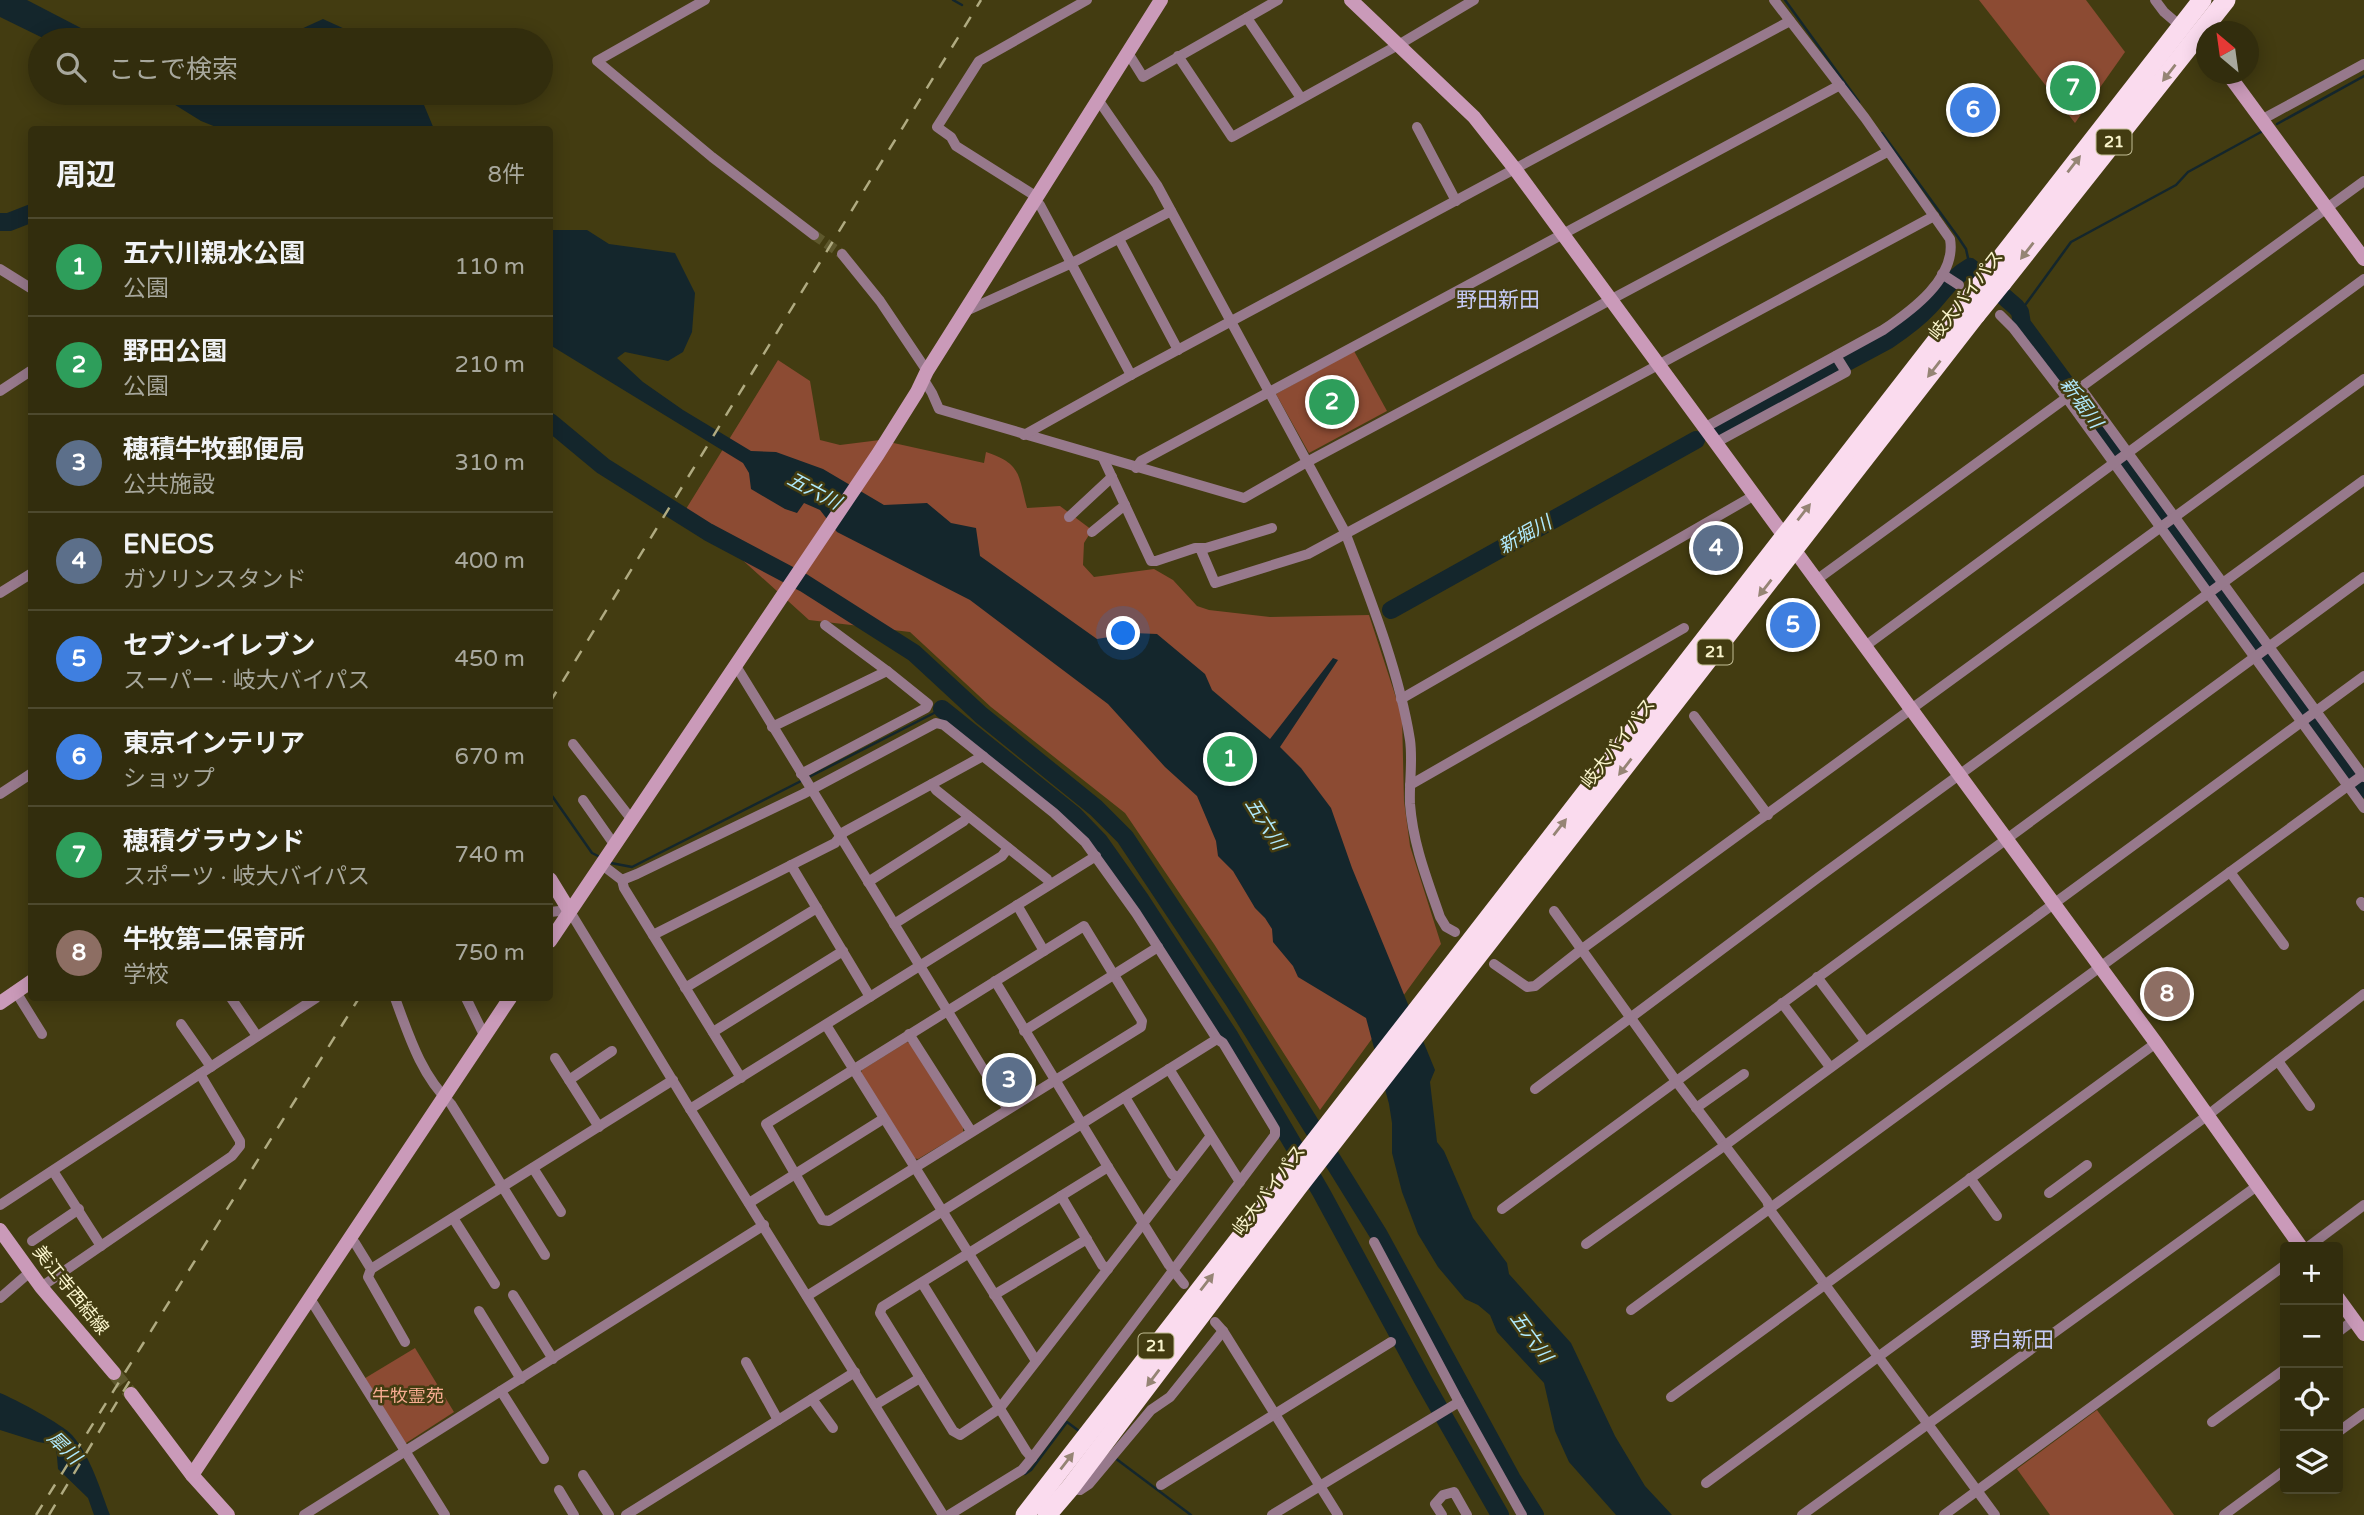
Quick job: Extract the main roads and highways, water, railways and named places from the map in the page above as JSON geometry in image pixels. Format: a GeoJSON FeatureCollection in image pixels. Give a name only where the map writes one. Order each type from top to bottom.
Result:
{"type":"FeatureCollection","features":[{"type":"Feature","properties":{"kind":"highway","name":"岐大バイパス"},"geometry":{"type":"LineString","coordinates":[[2195,37],[2203,0]]}},
{"type":"Feature","properties":{"kind":"highway","name":"岐大バイパス"},"geometry":{"type":"LineString","coordinates":[[1025,1515],[1293,1183],[1970,310],[2226,0]]}},
{"type":"Feature","properties":{"kind":"highway","name":"岐大バイパス"},"geometry":{"type":"LineString","coordinates":[[1047,1515],[1070,1488],[1293,1183]]}},
{"type":"Feature","properties":{"kind":"water"},"geometry":{"type":"Polygon","coordinates":[[[0,0],[27,0],[81,28],[28,28],[28,31],[0,17],[0,0]]]}},
{"type":"Feature","properties":{"kind":"water"},"geometry":{"type":"Polygon","coordinates":[[[323,19],[343,28],[303,28],[323,19]]]}},
{"type":"Feature","properties":{"kind":"water"},"geometry":{"type":"Polygon","coordinates":[[[175,105],[424,105],[433,126],[214,126],[175,105]]]}},
{"type":"Feature","properties":{"kind":"water"},"geometry":{"type":"Polygon","coordinates":[[[553,230],[587,230],[609,244],[675,253],[695,293],[692,332],[683,352],[668,361],[625,352],[617,358],[643,382],[751,451],[776,452],[823,469],[884,505],[927,503],[951,523],[976,528],[980,556],[1097,639],[1133,633],[1157,634],[1205,674],[1212,690],[1270,739],[1333,658],[1338,660],[1280,747],[1301,768],[1331,808],[1352,868],[1435,1070],[1430,1082],[1437,1142],[1444,1151],[1473,1218],[1507,1263],[1509,1274],[1571,1343],[1615,1436],[1645,1486],[1672,1515],[1616,1515],[1569,1462],[1555,1431],[1544,1383],[1497,1332],[1490,1315],[1465,1299],[1438,1267],[1418,1234],[1402,1192],[1392,1153],[1389,1104],[1366,1018],[1298,977],[1293,966],[1273,942],[1272,929],[1265,918],[1255,908],[1233,871],[1218,856],[1216,841],[1197,796],[1165,767],[1108,704],[970,600],[837,532],[820,510],[804,503],[797,513],[751,489],[749,473],[743,463],[553,347],[553,230]]]}},
{"type":"Feature","properties":{"kind":"water","name":"犀川"},"geometry":{"type":"Polygon","coordinates":[[[0,1393],[49,1418],[72,1435],[90,1463],[110,1515],[94,1515],[88,1498],[58,1469],[56,1445],[0,1430],[0,1393]]]}},
{"type":"Feature","properties":{"kind":"waterway"},"geometry":{"type":"LineString","coordinates":[[953,0],[962,5]]}},
{"type":"Feature","properties":{"kind":"waterway"},"geometry":{"type":"LineString","coordinates":[[1785,0],[1859,102]]}},
{"type":"Feature","properties":{"kind":"waterway"},"geometry":{"type":"LineString","coordinates":[[2277,124],[2364,76]]}},
{"type":"Feature","properties":{"kind":"waterway"},"geometry":{"type":"LineString","coordinates":[[2020,312],[2071,242],[2176,185],[2188,172],[2261,132]]}},
{"type":"Feature","properties":{"kind":"waterway"},"geometry":{"type":"LineString","coordinates":[[1882,133],[1966,249],[1970,267]]}},
{"type":"Feature","properties":{"kind":"waterway","name":"五六川"},"geometry":{"type":"LineString","coordinates":[[0,222],[9,222],[28,215]]}},
{"type":"Feature","properties":{"kind":"waterway","name":"新堀川"},"geometry":{"type":"LineString","coordinates":[[1720,430],[1888,340],[1920,316],[1953,280],[1970,267],[2020,312],[2022,324],[2364,789]]}},
{"type":"Feature","properties":{"kind":"waterway","name":"五六川"},"geometry":{"type":"LineString","coordinates":[[553,424],[603,466],[708,532],[804,583],[914,653],[981,715],[1096,808],[1125,837],[1234,1001],[1379,1235],[1512,1479],[1535,1515]]}},
{"type":"Feature","properties":{"kind":"waterway","name":"新堀川"},"geometry":{"type":"LineString","coordinates":[[1391,610],[1696,440]]}},
{"type":"Feature","properties":{"kind":"waterway"},"geometry":{"type":"LineString","coordinates":[[809,777],[942,709]]}},
{"type":"Feature","properties":{"kind":"waterway"},"geometry":{"type":"LineString","coordinates":[[942,709],[1074,815],[1099,841],[1140,899],[1230,1037],[1321,1192],[1500,1515]]}},
{"type":"Feature","properties":{"kind":"waterway"},"geometry":{"type":"LineString","coordinates":[[611,863],[632,867],[803,780]]}},
{"type":"Feature","properties":{"kind":"waterway"},"geometry":{"type":"LineString","coordinates":[[553,797],[592,853],[602,858]]}},
{"type":"Feature","properties":{"kind":"waterway"},"geometry":{"type":"LineString","coordinates":[[1025,1474],[1031,1470],[1067,1422],[1079,1431]]}},
{"type":"Feature","properties":{"kind":"waterway"},"geometry":{"type":"LineString","coordinates":[[1115,1458],[1191,1515]]}},
{"type":"Feature","properties":{"kind":"tunnel"},"geometry":{"type":"LineString","coordinates":[[814,235],[842,254]]}},
{"type":"Feature","properties":{"kind":"tunnel"},"geometry":{"type":"LineString","coordinates":[[114,1373],[131,1394]]}},
{"type":"Feature","properties":{"kind":"railway"},"geometry":{"type":"LineString","coordinates":[[553,697],[981,0]]}},
{"type":"Feature","properties":{"kind":"railway"},"geometry":{"type":"LineString","coordinates":[[36,1515],[357,1001]]}},
{"type":"Feature","properties":{"kind":"railway"},"geometry":{"type":"LineString","coordinates":[[49,1515],[135,1372]]}},
{"type":"Feature","properties":{"kind":"place","name":"穂積グラウンド"},"geometry":{"type":"Point","coordinates":[2073,88]}},
{"type":"Feature","properties":{"kind":"place","name":"東京インテリア"},"geometry":{"type":"Point","coordinates":[1973,110]}},
{"type":"Feature","properties":{"kind":"place","name":"野田公園"},"geometry":{"type":"Point","coordinates":[1332,402]}},
{"type":"Feature","properties":{"kind":"place","name":"ENEOS"},"geometry":{"type":"Point","coordinates":[1716,548]}},
{"type":"Feature","properties":{"kind":"place","name":"セブン-イレブン"},"geometry":{"type":"Point","coordinates":[1793,625]}},
{"type":"Feature","properties":{"kind":"place","name":"五六川親水公園"},"geometry":{"type":"Point","coordinates":[1230,759]}},
{"type":"Feature","properties":{"kind":"place","name":"牛牧第二保育所"},"geometry":{"type":"Point","coordinates":[2167,994]}},
{"type":"Feature","properties":{"kind":"place","name":"穂積牛牧郵便局"},"geometry":{"type":"Point","coordinates":[1009,1080]}},
{"type":"Feature","properties":{"kind":"district","name":"野田新田"},"geometry":{"type":"Point","coordinates":[1498,300]}},
{"type":"Feature","properties":{"kind":"district","name":"野白新田"},"geometry":{"type":"Point","coordinates":[2012,1340]}},
{"type":"Feature","properties":{"kind":"park label","name":"牛牧霊苑"},"geometry":{"type":"Point","coordinates":[408,1396]}}]}
